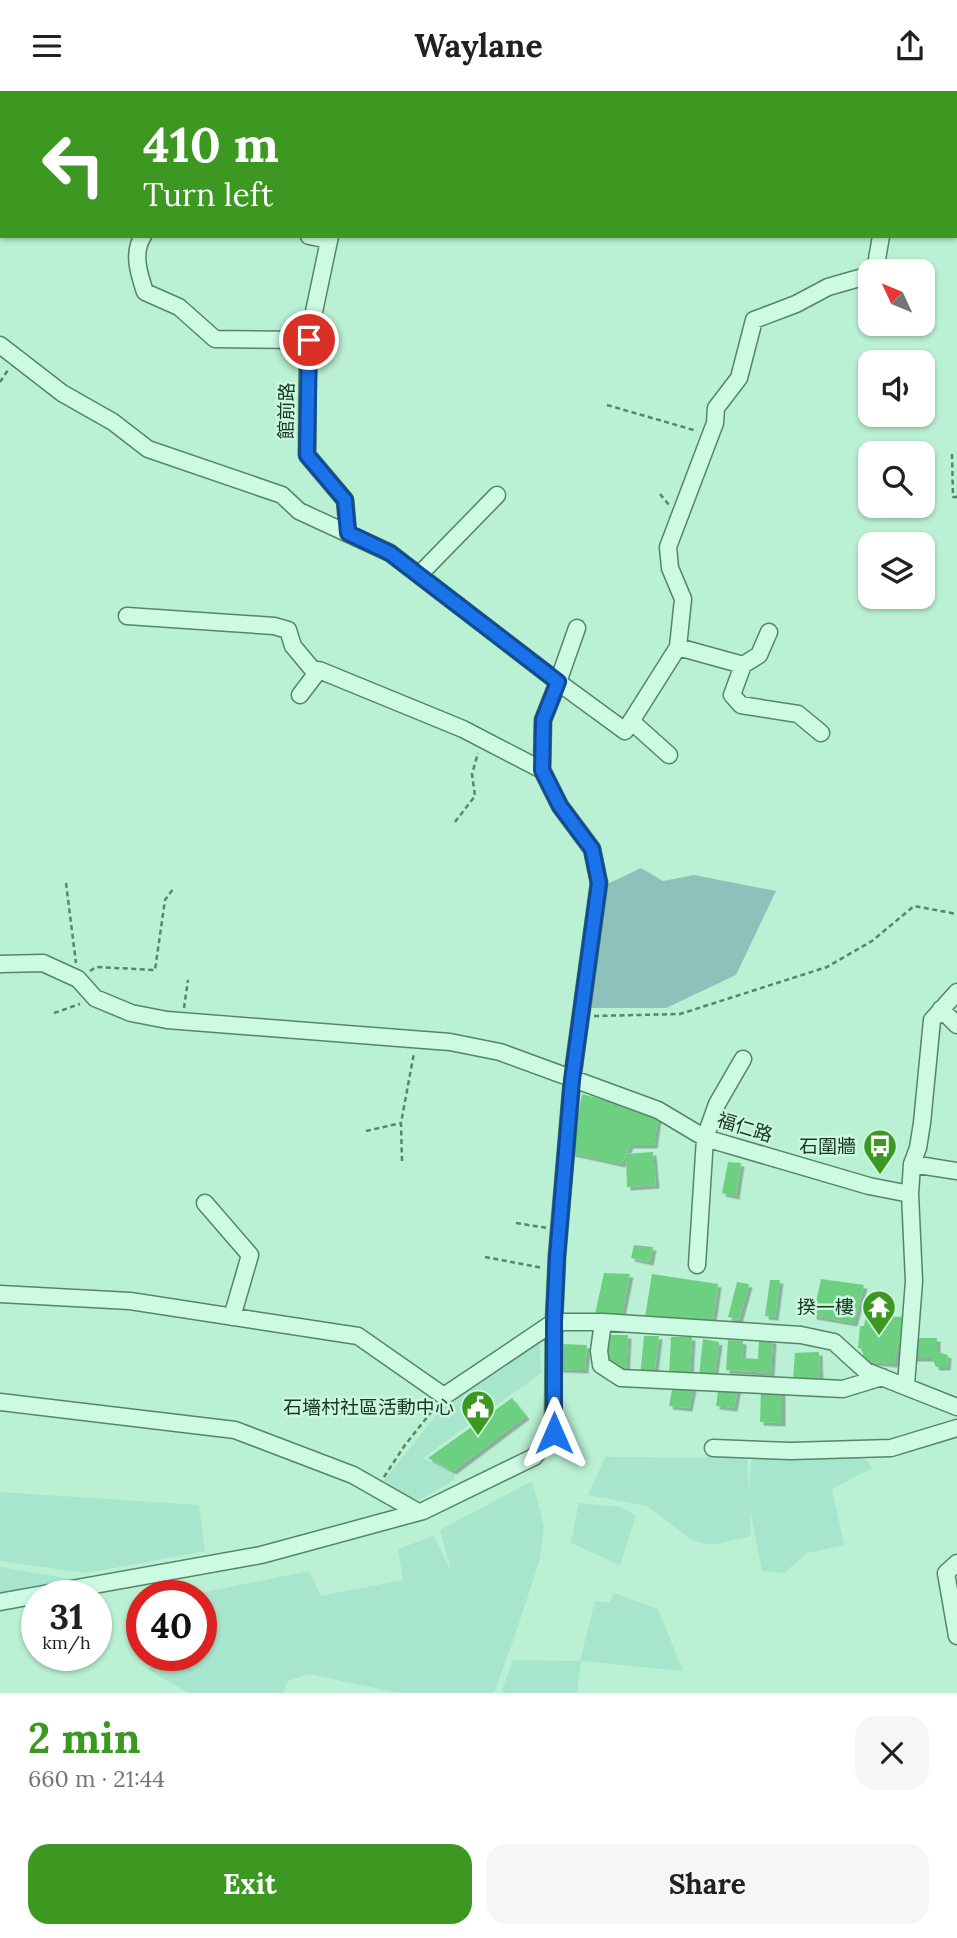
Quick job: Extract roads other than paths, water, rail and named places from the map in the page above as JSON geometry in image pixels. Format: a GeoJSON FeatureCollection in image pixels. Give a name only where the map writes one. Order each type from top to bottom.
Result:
{"type":"FeatureCollection","features":[{"type":"Feature","properties":{"kind":"street"},"geometry":{"type":"LineString","coordinates":[[142,238],[137,266],[145,292],[179,307],[215,339],[309,340]]}},
{"type":"Feature","properties":{"kind":"street","name":"館前路"},"geometry":{"type":"LineString","coordinates":[[330,238],[309,340],[307,455],[345,500],[348,533]]}},
{"type":"Feature","properties":{"kind":"street"},"geometry":{"type":"LineString","coordinates":[[877,259],[881,238]]}},
{"type":"Feature","properties":{"kind":"street"},"geometry":{"type":"LineString","coordinates":[[0,345],[62,393],[113,422],[148,449],[282,495],[299,511],[390,553],[625,731],[678,647],[683,599],[670,568],[668,547],[715,423],[716,408],[739,378],[754,320],[796,304],[828,287],[858,278]]}},
{"type":"Feature","properties":{"kind":"street"},"geometry":{"type":"LineString","coordinates":[[419,575],[497,495]]}},
{"type":"Feature","properties":{"kind":"street"},"geometry":{"type":"LineString","coordinates":[[127,616],[274,626],[288,630],[292,646],[313,670],[319,670],[485,739],[542,770]]}},
{"type":"Feature","properties":{"kind":"street"},"geometry":{"type":"LineString","coordinates":[[0,1602],[261,1555],[418,1512],[534,1457],[554,1433],[554,1322],[559,1230],[572,1080],[599,883],[592,849],[560,806],[542,770],[543,720],[577,628]]}},
{"type":"Feature","properties":{"kind":"street"},"geometry":{"type":"LineString","coordinates":[[769,632],[759,656],[743,665],[732,695],[741,705],[798,714],[821,733]]}},
{"type":"Feature","properties":{"kind":"street"},"geometry":{"type":"LineString","coordinates":[[678,647],[743,665]]}},
{"type":"Feature","properties":{"kind":"street"},"geometry":{"type":"LineString","coordinates":[[300,695],[319,670]]}},
{"type":"Feature","properties":{"kind":"street"},"geometry":{"type":"LineString","coordinates":[[631,721],[669,755]]}},
{"type":"Feature","properties":{"kind":"street","name":"福仁路"},"geometry":{"type":"LineString","coordinates":[[0,964],[43,963],[78,979],[95,998],[131,1013],[183,1021],[450,1042],[500,1052],[658,1110],[705,1138],[869,1186],[911,1194]]}},
{"type":"Feature","properties":{"kind":"street"},"geometry":{"type":"LineString","coordinates":[[906,1385],[914,1281],[912,1164],[918,1148],[932,1020],[957,992]]}},
{"type":"Feature","properties":{"kind":"street"},"geometry":{"type":"LineString","coordinates":[[941,1009],[957,1025]]}},
{"type":"Feature","properties":{"kind":"street"},"geometry":{"type":"LineString","coordinates":[[696,1265],[705,1138],[717,1104],[743,1059]]}},
{"type":"Feature","properties":{"kind":"street"},"geometry":{"type":"LineString","coordinates":[[912,1164],[957,1171]]}},
{"type":"Feature","properties":{"kind":"street"},"geometry":{"type":"LineString","coordinates":[[205,1203],[250,1255],[232,1317]]}},
{"type":"Feature","properties":{"kind":"street"},"geometry":{"type":"LineString","coordinates":[[0,1294],[130,1301],[358,1336],[444,1396],[554,1322],[603,1322],[801,1335],[834,1342],[866,1371],[957,1407]]}},
{"type":"Feature","properties":{"kind":"street"},"geometry":{"type":"LineString","coordinates":[[603,1322],[599,1351],[601,1365],[621,1378],[843,1389],[882,1377]]}},
{"type":"Feature","properties":{"kind":"street"},"geometry":{"type":"LineString","coordinates":[[0,1402],[235,1430],[353,1475],[418,1512]]}},
{"type":"Feature","properties":{"kind":"street"},"geometry":{"type":"LineString","coordinates":[[713,1448],[791,1451],[891,1448],[957,1428]]}},
{"type":"Feature","properties":{"kind":"street"},"geometry":{"type":"LineString","coordinates":[[957,1563],[946,1573],[957,1636]]}},
{"type":"Feature","properties":{"kind":"place","name":"石圍牆"},"geometry":{"type":"Point","coordinates":[880,1176]}},
{"type":"Feature","properties":{"kind":"place","name":"揆一樓"},"geometry":{"type":"Point","coordinates":[879,1337]}},
{"type":"Feature","properties":{"kind":"place","name":"石墻村社區活動中心"},"geometry":{"type":"Point","coordinates":[478,1437]}}]}
